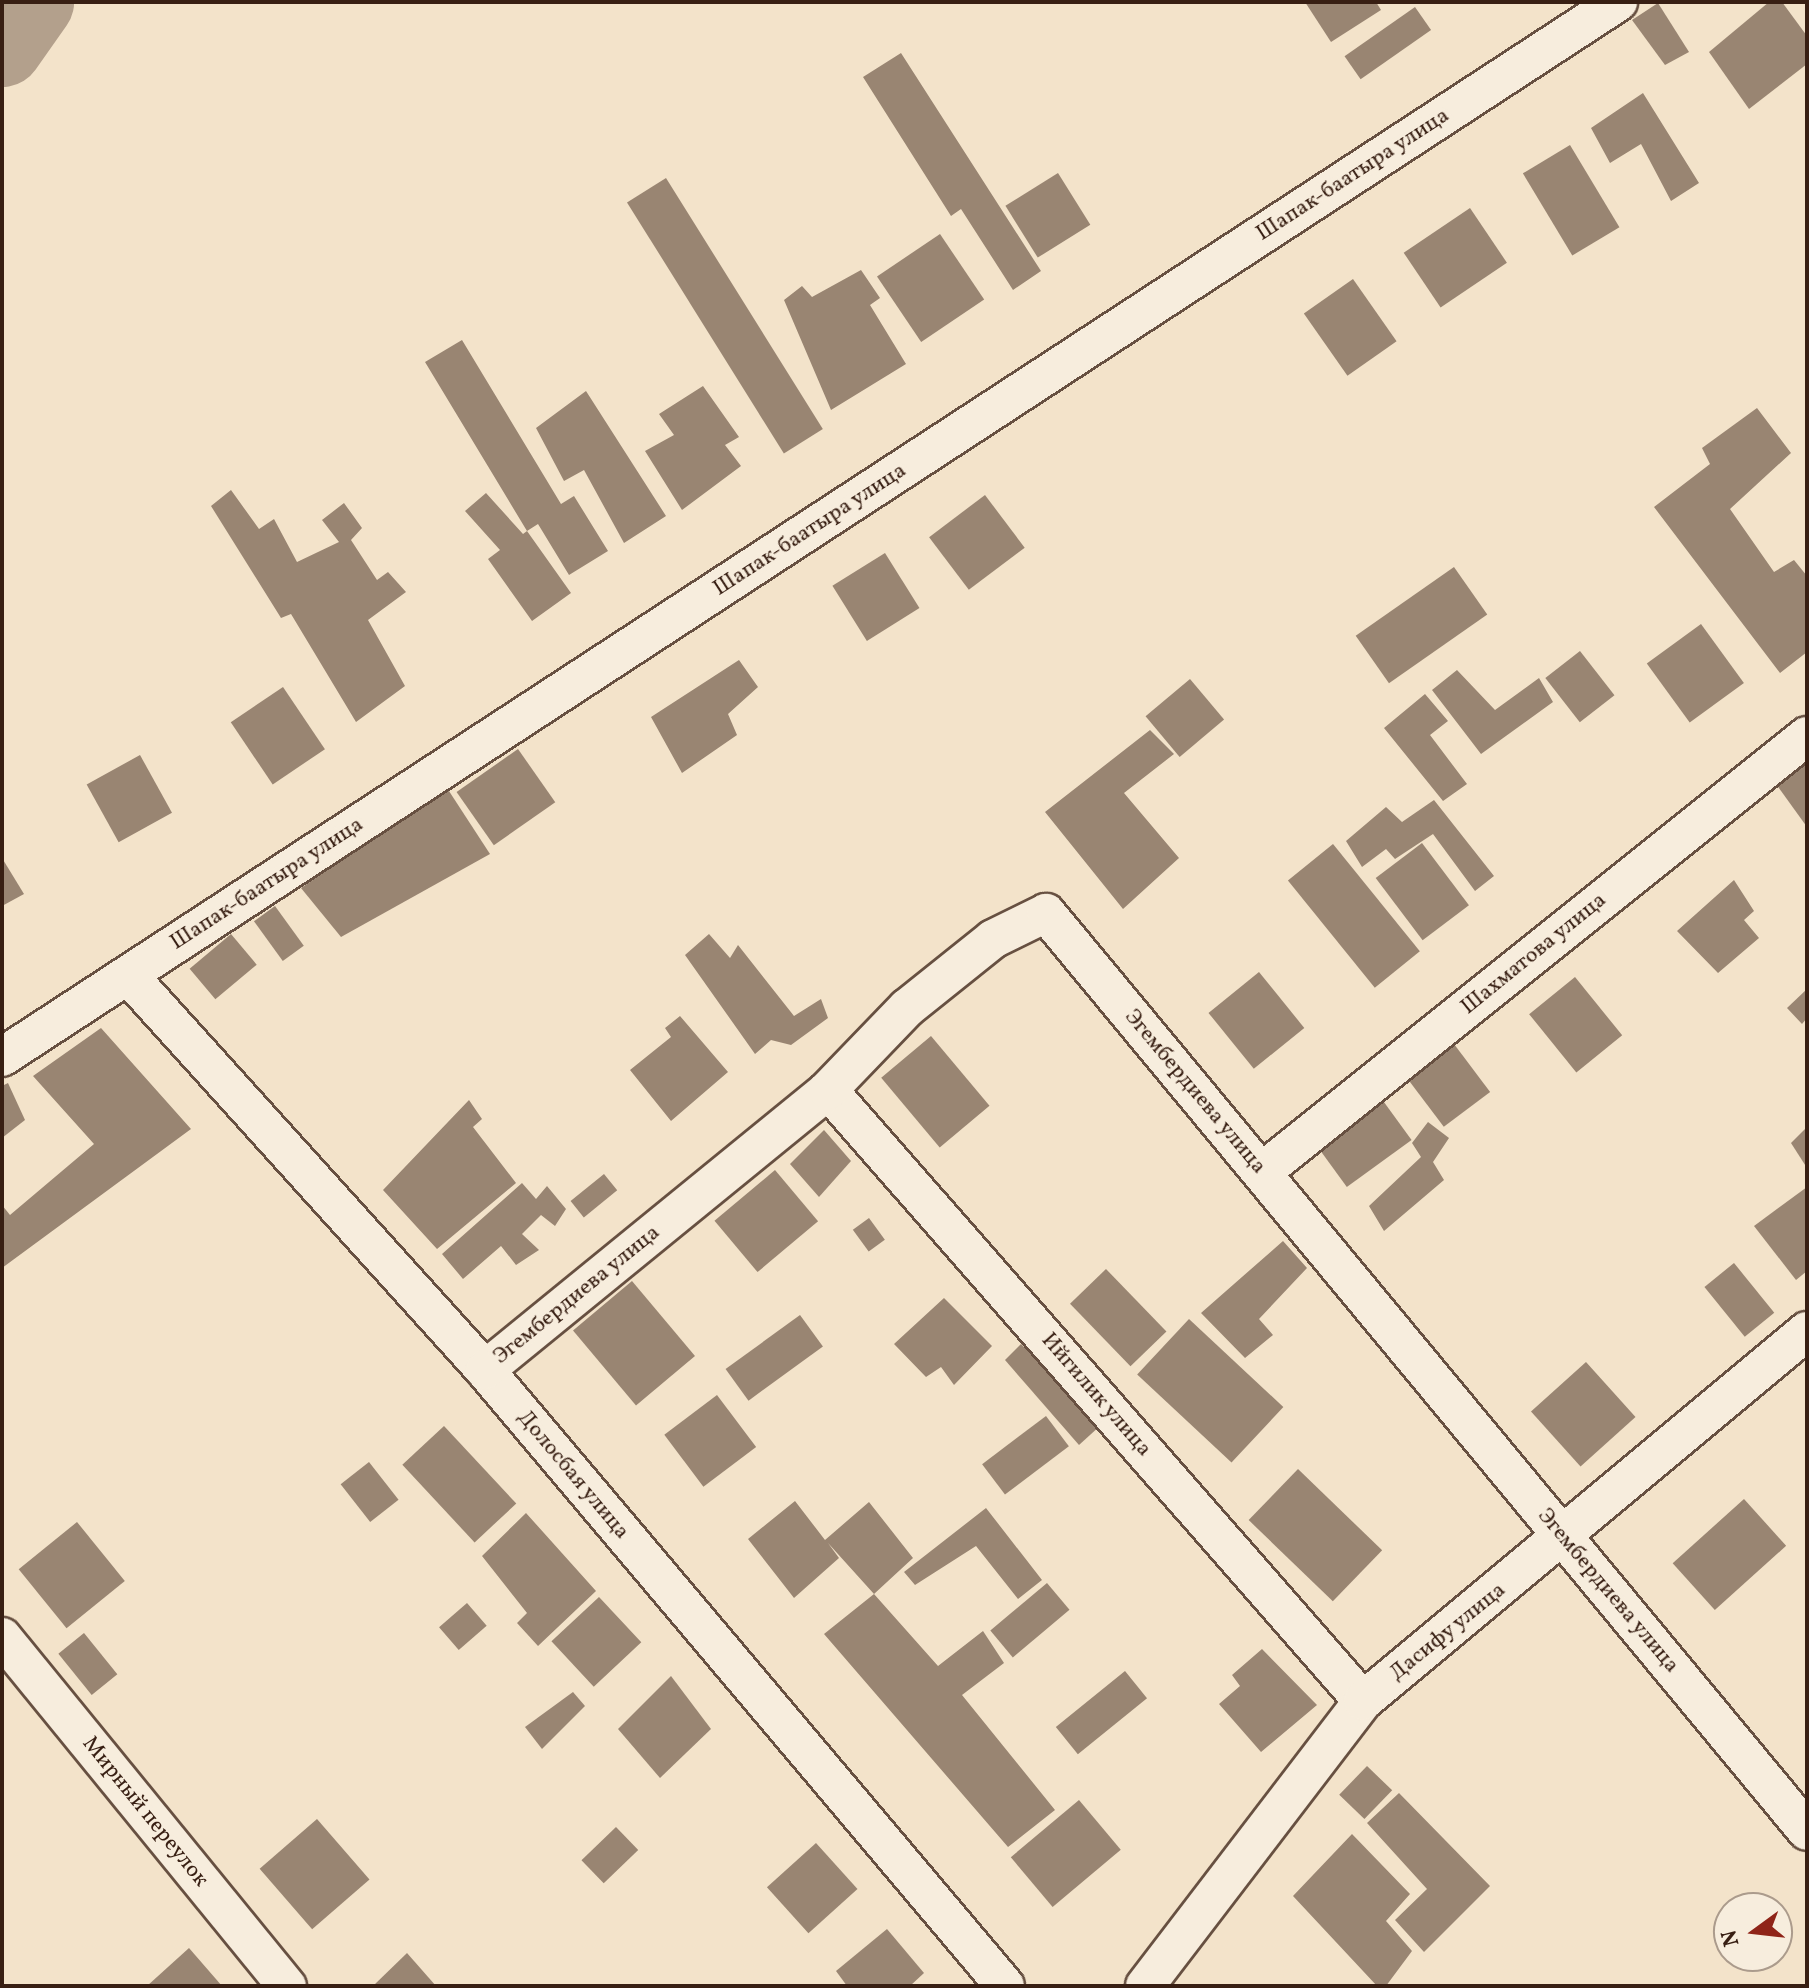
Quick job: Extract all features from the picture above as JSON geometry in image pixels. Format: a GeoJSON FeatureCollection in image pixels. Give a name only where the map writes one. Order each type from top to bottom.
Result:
{"type":"FeatureCollection","features":[{"type":"Feature","properties":{"kind":"street","name":"Шапак-баатыра улица"},"geometry":{"type":"LineString","coordinates":[[2,1057],[1618,2]]}},
{"type":"Feature","properties":{"kind":"street","name":"Шахматова улица"},"geometry":{"type":"LineString","coordinates":[[1262,1172],[1807,736]]}},
{"type":"Feature","properties":{"kind":"street","name":"Эгембердиева улица"},"geometry":{"type":"LineString","coordinates":[[485,1370],[828,1090],[919,998],[993,939],[1046,913],[1807,1831]]}},
{"type":"Feature","properties":{"kind":"street","name":"Долосбая улица"},"geometry":{"type":"LineString","coordinates":[[128,975],[485,1370],[1005,1986]]}},
{"type":"Feature","properties":{"kind":"street","name":"Ийгилик улица"},"geometry":{"type":"LineString","coordinates":[[828,1090],[1363,1701]]}},
{"type":"Feature","properties":{"kind":"street","name":"Дасифу улица"},"geometry":{"type":"LineString","coordinates":[[1145,1986],[1363,1701],[1564,1537],[1807,1331]]}},
{"type":"Feature","properties":{"kind":"street","name":"Мирный переулок"},"geometry":{"type":"LineString","coordinates":[[2,1637],[287,1986]]}},
{"type":"Feature","properties":{"kind":"building"},"geometry":{"type":"Polygon","coordinates":[[[1305,2],[1376,2],[1381,10],[1331,42],[1305,2]]]}},
{"type":"Feature","properties":{"kind":"building"},"geometry":{"type":"Polygon","coordinates":[[[1769,2],[1782,2],[1807,36],[1807,64],[1749,109],[1709,52],[1769,2]]]}},
{"type":"Feature","properties":{"kind":"building"},"geometry":{"type":"Polygon","coordinates":[[[1658,3],[1689,52],[1665,65],[1632,20],[1658,3]]]}},
{"type":"Feature","properties":{"kind":"building"},"geometry":{"type":"Polygon","coordinates":[[[1415,7],[1431,30],[1361,79],[1345,56],[1415,7]]]}},
{"type":"Feature","properties":{"kind":"building"},"geometry":{"type":"Polygon","coordinates":[[[901,53],[1041,271],[1013,290],[961,209],[951,216],[863,77],[901,53]]]}},
{"type":"Feature","properties":{"kind":"building"},"geometry":{"type":"Polygon","coordinates":[[[1643,93],[1699,183],[1671,201],[1641,144],[1610,163],[1591,128],[1643,93]]]}},
{"type":"Feature","properties":{"kind":"building"},"geometry":{"type":"Polygon","coordinates":[[[1570,145],[1619,227],[1572,256],[1523,173],[1570,145]]]}},
{"type":"Feature","properties":{"kind":"building"},"geometry":{"type":"Polygon","coordinates":[[[1058,173],[1090,225],[1038,258],[1005,206],[1058,173]]]}},
{"type":"Feature","properties":{"kind":"building"},"geometry":{"type":"Polygon","coordinates":[[[666,178],[823,429],[784,453],[627,202],[666,178]]]}},
{"type":"Feature","properties":{"kind":"building"},"geometry":{"type":"Polygon","coordinates":[[[1470,208],[1507,263],[1441,307],[1404,253],[1470,208]]]}},
{"type":"Feature","properties":{"kind":"building"},"geometry":{"type":"Polygon","coordinates":[[[940,234],[984,299],[921,342],[877,276],[940,234]]]}},
{"type":"Feature","properties":{"kind":"building"},"geometry":{"type":"Polygon","coordinates":[[[861,270],[880,298],[870,305],[906,364],[831,410],[784,300],[802,286],[812,297],[861,270]]]}},
{"type":"Feature","properties":{"kind":"building"},"geometry":{"type":"Polygon","coordinates":[[[1353,279],[1397,341],[1347,376],[1304,313],[1353,279]]]}},
{"type":"Feature","properties":{"kind":"building"},"geometry":{"type":"Polygon","coordinates":[[[462,340],[561,504],[574,496],[608,551],[569,575],[538,524],[527,531],[425,362],[462,340]]]}},
{"type":"Feature","properties":{"kind":"building"},"geometry":{"type":"Polygon","coordinates":[[[703,386],[739,437],[725,445],[741,466],[682,510],[645,451],[674,435],[659,414],[703,386]]]}},
{"type":"Feature","properties":{"kind":"building"},"geometry":{"type":"Polygon","coordinates":[[[586,391],[666,516],[624,543],[584,470],[564,481],[536,428],[586,391]]]}},
{"type":"Feature","properties":{"kind":"building"},"geometry":{"type":"Polygon","coordinates":[[[1757,408],[1791,453],[1730,509],[1774,572],[1794,560],[1807,576],[1807,652],[1780,673],[1654,507],[1710,464],[1702,448],[1757,408]]]}},
{"type":"Feature","properties":{"kind":"building"},"geometry":{"type":"Polygon","coordinates":[[[231,490],[259,529],[274,519],[297,562],[339,542],[322,520],[344,503],[362,528],[351,540],[377,580],[388,572],[406,592],[368,620],[405,686],[356,722],[291,614],[281,618],[211,506],[231,490]]]}},
{"type":"Feature","properties":{"kind":"building"},"geometry":{"type":"Polygon","coordinates":[[[486,493],[523,534],[527,531],[571,593],[532,621],[488,559],[500,550],[465,511],[486,493]]]}},
{"type":"Feature","properties":{"kind":"building"},"geometry":{"type":"Polygon","coordinates":[[[985,495],[1025,548],[969,590],[929,537],[985,495]]]}},
{"type":"Feature","properties":{"kind":"building"},"geometry":{"type":"Polygon","coordinates":[[[885,553],[919,608],[867,641],[832,586],[885,553]]]}},
{"type":"Feature","properties":{"kind":"building"},"geometry":{"type":"Polygon","coordinates":[[[1454,567],[1487,615],[1389,683],[1356,636],[1454,567]]]}},
{"type":"Feature","properties":{"kind":"building"},"geometry":{"type":"Polygon","coordinates":[[[1701,624],[1744,683],[1690,722],[1647,663],[1701,624]]]}},
{"type":"Feature","properties":{"kind":"building"},"geometry":{"type":"Polygon","coordinates":[[[1580,651],[1614,695],[1580,722],[1545,678],[1580,651]]]}},
{"type":"Feature","properties":{"kind":"building"},"geometry":{"type":"Polygon","coordinates":[[[739,660],[758,687],[728,714],[737,735],[682,773],[651,717],[739,660]]]}},
{"type":"Feature","properties":{"kind":"building"},"geometry":{"type":"Polygon","coordinates":[[[1457,670],[1495,710],[1539,678],[1553,702],[1481,754],[1432,690],[1457,670]]]}},
{"type":"Feature","properties":{"kind":"building"},"geometry":{"type":"Polygon","coordinates":[[[1190,679],[1224,720],[1180,757],[1146,716],[1190,679]]]}},
{"type":"Feature","properties":{"kind":"building"},"geometry":{"type":"Polygon","coordinates":[[[283,687],[325,749],[273,784],[231,722],[283,687]]]}},
{"type":"Feature","properties":{"kind":"building"},"geometry":{"type":"Polygon","coordinates":[[[1425,694],[1448,721],[1430,735],[1467,784],[1443,801],[1384,728],[1425,694]]]}},
{"type":"Feature","properties":{"kind":"building"},"geometry":{"type":"Polygon","coordinates":[[[1150,730],[1174,754],[1124,793],[1179,858],[1123,909],[1045,812],[1150,730]]]}},
{"type":"Feature","properties":{"kind":"building"},"geometry":{"type":"Polygon","coordinates":[[[518,749],[555,802],[494,845],[457,792],[518,749]]]}},
{"type":"Feature","properties":{"kind":"building"},"geometry":{"type":"Polygon","coordinates":[[[1807,751],[1807,827],[1771,777],[1807,751]]]}},
{"type":"Feature","properties":{"kind":"building"},"geometry":{"type":"Polygon","coordinates":[[[140,755],[172,813],[119,842],[87,785],[140,755]]]}},
{"type":"Feature","properties":{"kind":"building"},"geometry":{"type":"Polygon","coordinates":[[[447,788],[490,854],[341,937],[301,888],[447,788]]]}},
{"type":"Feature","properties":{"kind":"building"},"geometry":{"type":"Polygon","coordinates":[[[1434,800],[1494,876],[1475,891],[1433,834],[1395,859],[1386,849],[1362,867],[1346,841],[1386,807],[1402,822],[1434,800]]]}},
{"type":"Feature","properties":{"kind":"building"},"geometry":{"type":"Polygon","coordinates":[[[1422,843],[1469,905],[1423,940],[1376,878],[1422,843]]]}},
{"type":"Feature","properties":{"kind":"building"},"geometry":{"type":"Polygon","coordinates":[[[1333,844],[1420,951],[1375,988],[1288,881],[1333,844]]]}},
{"type":"Feature","properties":{"kind":"building"},"geometry":{"type":"Polygon","coordinates":[[[2,858],[24,894],[2,906],[2,858]]]}},
{"type":"Feature","properties":{"kind":"building"},"geometry":{"type":"Polygon","coordinates":[[[1734,880],[1754,911],[1744,920],[1759,938],[1718,973],[1677,931],[1734,880]]]}},
{"type":"Feature","properties":{"kind":"building"},"geometry":{"type":"Polygon","coordinates":[[[275,906],[304,946],[283,961],[254,921],[275,906]]]}},
{"type":"Feature","properties":{"kind":"building"},"geometry":{"type":"Polygon","coordinates":[[[231,934],[257,965],[215,999],[190,969],[231,934]]]}},
{"type":"Feature","properties":{"kind":"building"},"geometry":{"type":"Polygon","coordinates":[[[709,934],[730,958],[738,945],[794,1016],[821,999],[828,1018],[791,1045],[771,1040],[755,1054],[685,955],[709,934]]]}},
{"type":"Feature","properties":{"kind":"building"},"geometry":{"type":"Polygon","coordinates":[[[1259,972],[1304,1028],[1254,1069],[1208,1013],[1259,972]]]}},
{"type":"Feature","properties":{"kind":"building"},"geometry":{"type":"Polygon","coordinates":[[[1575,977],[1622,1035],[1576,1072],[1529,1014],[1575,977]]]}},
{"type":"Feature","properties":{"kind":"building"},"geometry":{"type":"Polygon","coordinates":[[[1807,989],[1807,1018],[1802,1024],[1787,1008],[1807,989]]]}},
{"type":"Feature","properties":{"kind":"building"},"geometry":{"type":"Polygon","coordinates":[[[680,1016],[728,1072],[671,1121],[630,1070],[671,1037],[665,1028],[680,1016]]]}},
{"type":"Feature","properties":{"kind":"building"},"geometry":{"type":"Polygon","coordinates":[[[101,1028],[191,1129],[2,1268],[2,1205],[10,1215],[94,1144],[33,1076],[101,1028]]]}},
{"type":"Feature","properties":{"kind":"building"},"geometry":{"type":"Polygon","coordinates":[[[931,1036],[989,1106],[940,1147],[881,1078],[931,1036]]]}},
{"type":"Feature","properties":{"kind":"building"},"geometry":{"type":"Polygon","coordinates":[[[1451,1040],[1490,1092],[1444,1127],[1405,1075],[1451,1040]]]}},
{"type":"Feature","properties":{"kind":"building"},"geometry":{"type":"Polygon","coordinates":[[[8,1083],[25,1120],[2,1138],[2,1086],[8,1083]]]}},
{"type":"Feature","properties":{"kind":"building"},"geometry":{"type":"Polygon","coordinates":[[[1381,1098],[1412,1140],[1347,1187],[1316,1145],[1381,1098]]]}},
{"type":"Feature","properties":{"kind":"building"},"geometry":{"type":"Polygon","coordinates":[[[469,1100],[482,1119],[473,1127],[516,1183],[437,1249],[383,1190],[469,1100]]]}},
{"type":"Feature","properties":{"kind":"building"},"geometry":{"type":"Polygon","coordinates":[[[1428,1122],[1449,1138],[1433,1162],[1444,1180],[1384,1231],[1369,1206],[1421,1157],[1412,1143],[1428,1122]]]}},
{"type":"Feature","properties":{"kind":"building"},"geometry":{"type":"Polygon","coordinates":[[[1807,1127],[1807,1168],[1791,1143],[1807,1127]]]}},
{"type":"Feature","properties":{"kind":"building"},"geometry":{"type":"Polygon","coordinates":[[[824,1130],[851,1161],[819,1197],[790,1164],[824,1130]]]}},
{"type":"Feature","properties":{"kind":"building"},"geometry":{"type":"Polygon","coordinates":[[[775,1170],[818,1221],[758,1272],[714,1221],[775,1170]]]}},
{"type":"Feature","properties":{"kind":"building"},"geometry":{"type":"Polygon","coordinates":[[[604,1174],[617,1190],[584,1217],[571,1201],[604,1174]]]}},
{"type":"Feature","properties":{"kind":"building"},"geometry":{"type":"Polygon","coordinates":[[[522,1183],[536,1199],[547,1186],[566,1209],[555,1226],[541,1215],[522,1234],[539,1250],[516,1265],[501,1246],[463,1279],[442,1254],[522,1183]]]}},
{"type":"Feature","properties":{"kind":"building"},"geometry":{"type":"Polygon","coordinates":[[[1807,1187],[1807,1271],[1796,1280],[1754,1226],[1807,1187]]]}},
{"type":"Feature","properties":{"kind":"building"},"geometry":{"type":"Polygon","coordinates":[[[869,1218],[885,1240],[869,1252],[853,1230],[869,1218]]]}},
{"type":"Feature","properties":{"kind":"building"},"geometry":{"type":"Polygon","coordinates":[[[1283,1241],[1307,1268],[1259,1319],[1273,1335],[1245,1358],[1201,1313],[1283,1241]]]}},
{"type":"Feature","properties":{"kind":"building"},"geometry":{"type":"Polygon","coordinates":[[[1734,1263],[1774,1313],[1745,1337],[1704,1287],[1734,1263]]]}},
{"type":"Feature","properties":{"kind":"building"},"geometry":{"type":"Polygon","coordinates":[[[1106,1269],[1166,1332],[1130,1366],[1070,1304],[1106,1269]]]}},
{"type":"Feature","properties":{"kind":"building"},"geometry":{"type":"Polygon","coordinates":[[[632,1281],[695,1356],[636,1406],[573,1330],[632,1281]]]}},
{"type":"Feature","properties":{"kind":"building"},"geometry":{"type":"Polygon","coordinates":[[[944,1298],[992,1346],[954,1385],[941,1367],[926,1377],[894,1344],[944,1298]]]}},
{"type":"Feature","properties":{"kind":"building"},"geometry":{"type":"Polygon","coordinates":[[[800,1315],[823,1347],[748,1401],[726,1369],[800,1315]]]}},
{"type":"Feature","properties":{"kind":"building"},"geometry":{"type":"Polygon","coordinates":[[[1189,1319],[1283,1407],[1232,1463],[1137,1375],[1189,1319]]]}},
{"type":"Feature","properties":{"kind":"building"},"geometry":{"type":"Polygon","coordinates":[[[1021,1344],[1101,1425],[1079,1445],[1005,1360],[1021,1344]]]}},
{"type":"Feature","properties":{"kind":"building"},"geometry":{"type":"Polygon","coordinates":[[[1586,1362],[1636,1417],[1581,1467],[1531,1412],[1586,1362]]]}},
{"type":"Feature","properties":{"kind":"building"},"geometry":{"type":"Polygon","coordinates":[[[717,1395],[756,1447],[703,1487],[664,1435],[717,1395]]]}},
{"type":"Feature","properties":{"kind":"building"},"geometry":{"type":"Polygon","coordinates":[[[1046,1416],[1069,1446],[1005,1494],[982,1464],[1046,1416]]]}},
{"type":"Feature","properties":{"kind":"building"},"geometry":{"type":"Polygon","coordinates":[[[444,1426],[516,1504],[475,1542],[402,1465],[444,1426]]]}},
{"type":"Feature","properties":{"kind":"building"},"geometry":{"type":"Polygon","coordinates":[[[369,1462],[399,1500],[370,1522],[341,1484],[369,1462]]]}},
{"type":"Feature","properties":{"kind":"building"},"geometry":{"type":"Polygon","coordinates":[[[1298,1469],[1382,1550],[1333,1601],[1249,1520],[1298,1469]]]}},
{"type":"Feature","properties":{"kind":"building"},"geometry":{"type":"Polygon","coordinates":[[[1744,1499],[1786,1546],[1715,1610],[1673,1563],[1744,1499]]]}},
{"type":"Feature","properties":{"kind":"building"},"geometry":{"type":"Polygon","coordinates":[[[795,1501],[825,1540],[869,1502],[913,1558],[874,1594],[828,1543],[839,1558],[794,1598],[748,1539],[795,1501]]]}},
{"type":"Feature","properties":{"kind":"building"},"geometry":{"type":"Polygon","coordinates":[[[986,1508],[1042,1580],[1018,1599],[976,1546],[915,1585],[904,1572],[986,1508]]]}},
{"type":"Feature","properties":{"kind":"building"},"geometry":{"type":"Polygon","coordinates":[[[526,1513],[596,1591],[538,1646],[517,1623],[527,1613],[482,1556],[526,1513]]]}},
{"type":"Feature","properties":{"kind":"building"},"geometry":{"type":"Polygon","coordinates":[[[77,1522],[125,1581],[67,1628],[19,1569],[77,1522]]]}},
{"type":"Feature","properties":{"kind":"building"},"geometry":{"type":"Polygon","coordinates":[[[1047,1583],[1069,1610],[1013,1657],[990,1631],[1047,1583]]]}},
{"type":"Feature","properties":{"kind":"building"},"geometry":{"type":"Polygon","coordinates":[[[874,1594],[938,1666],[983,1631],[1004,1663],[962,1695],[1055,1810],[1008,1847],[824,1634],[874,1594]]]}},
{"type":"Feature","properties":{"kind":"building"},"geometry":{"type":"Polygon","coordinates":[[[599,1597],[641,1642],[594,1687],[551,1641],[599,1597]]]}},
{"type":"Feature","properties":{"kind":"building"},"geometry":{"type":"Polygon","coordinates":[[[467,1603],[487,1626],[459,1650],[439,1627],[467,1603]]]}},
{"type":"Feature","properties":{"kind":"building"},"geometry":{"type":"Polygon","coordinates":[[[84,1633],[117,1674],[92,1695],[58,1654],[84,1633]]]}},
{"type":"Feature","properties":{"kind":"building"},"geometry":{"type":"Polygon","coordinates":[[[1262,1649],[1317,1705],[1261,1752],[1219,1704],[1240,1686],[1232,1675],[1262,1649]]]}},
{"type":"Feature","properties":{"kind":"building"},"geometry":{"type":"Polygon","coordinates":[[[1125,1671],[1147,1698],[1078,1754],[1056,1727],[1125,1671]]]}},
{"type":"Feature","properties":{"kind":"building"},"geometry":{"type":"Polygon","coordinates":[[[671,1676],[711,1729],[660,1778],[618,1729],[671,1676]]]}},
{"type":"Feature","properties":{"kind":"building"},"geometry":{"type":"Polygon","coordinates":[[[573,1692],[585,1706],[542,1749],[525,1727],[573,1692]]]}},
{"type":"Feature","properties":{"kind":"building"},"geometry":{"type":"Polygon","coordinates":[[[1367,1766],[1392,1790],[1364,1819],[1339,1795],[1367,1766]]]}},
{"type":"Feature","properties":{"kind":"building"},"geometry":{"type":"Polygon","coordinates":[[[1399,1793],[1490,1886],[1424,1952],[1395,1920],[1427,1889],[1367,1823],[1399,1793]]]}},
{"type":"Feature","properties":{"kind":"building"},"geometry":{"type":"Polygon","coordinates":[[[1079,1800],[1121,1850],[1053,1907],[1011,1857],[1079,1800]]]}},
{"type":"Feature","properties":{"kind":"building"},"geometry":{"type":"Polygon","coordinates":[[[317,1819],[369,1879],[312,1929],[260,1869],[317,1819]]]}},
{"type":"Feature","properties":{"kind":"building"},"geometry":{"type":"Polygon","coordinates":[[[616,1827],[638,1850],[604,1883],[581,1860],[616,1827]]]}},
{"type":"Feature","properties":{"kind":"building"},"geometry":{"type":"Polygon","coordinates":[[[1352,1834],[1410,1894],[1386,1921],[1412,1951],[1386,1986],[1377,1986],[1293,1896],[1352,1834]]]}},
{"type":"Feature","properties":{"kind":"building"},"geometry":{"type":"Polygon","coordinates":[[[816,1843],[857,1889],[808,1933],[767,1887],[816,1843]]]}},
{"type":"Feature","properties":{"kind":"building"},"geometry":{"type":"Polygon","coordinates":[[[887,1929],[924,1973],[910,1986],[847,1986],[836,1971],[887,1929]]]}},
{"type":"Feature","properties":{"kind":"building"},"geometry":{"type":"Polygon","coordinates":[[[189,1948],[222,1986],[147,1986],[189,1948]]]}},
{"type":"Feature","properties":{"kind":"building"},"geometry":{"type":"Polygon","coordinates":[[[407,1953],[436,1986],[373,1986],[407,1953]]]}},
{"type":"Feature","properties":{"kind":"waterway"},"geometry":{"type":"LineString","coordinates":[[2,46],[33,2]]}}]}
